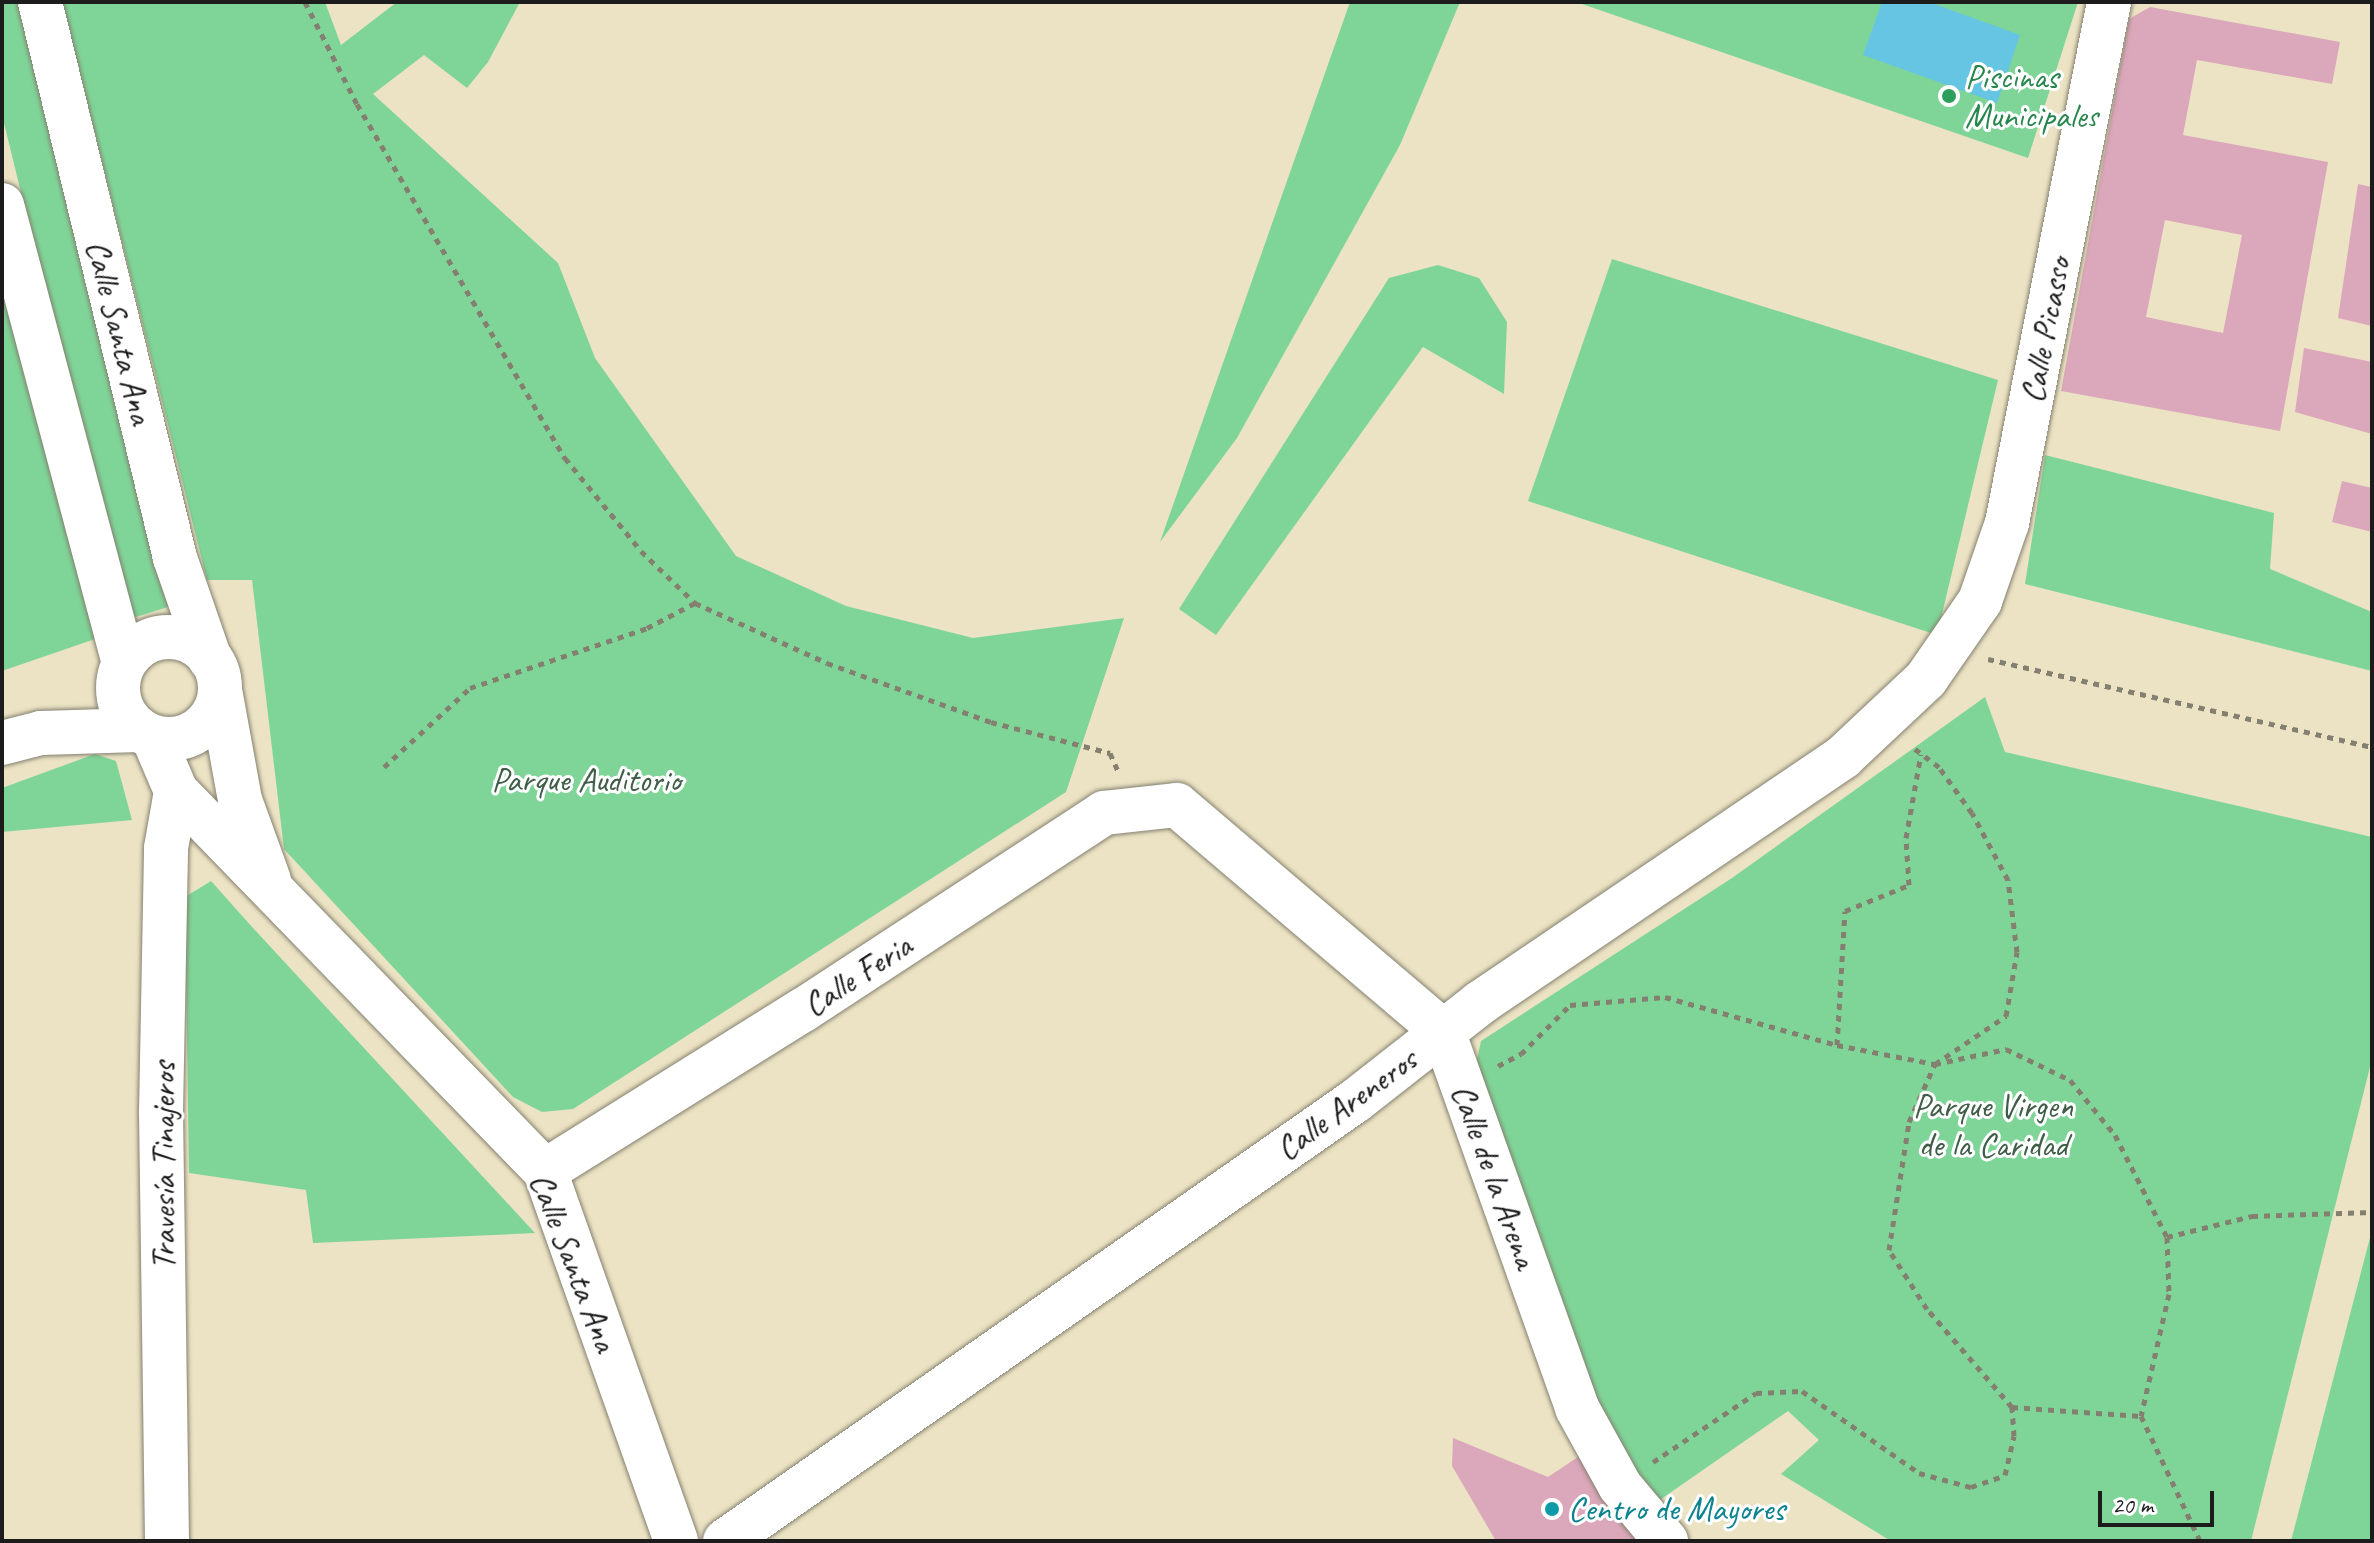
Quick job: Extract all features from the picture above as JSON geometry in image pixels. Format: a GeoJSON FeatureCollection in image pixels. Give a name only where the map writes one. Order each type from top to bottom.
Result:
{"type":"FeatureCollection","features":[{"type":"Feature","properties":{"kind":"street","name":"Calle Santa Ana"},"geometry":{"type":"LineString","coordinates":[[40,2],[175,558],[215,674],[240,800],[271,886]]}},
{"type":"Feature","properties":{"kind":"street","name":"Calle Picasso"},"geometry":{"type":"LineString","coordinates":[[1949,646],[1980,601],[2007,523],[2109,2]]}},
{"type":"Feature","properties":{"kind":"street"},"geometry":{"type":"LineString","coordinates":[[2,205],[122,670],[121,706],[146,734]]}},
{"type":"Feature","properties":{"kind":"street"},"geometry":{"type":"LineString","coordinates":[[183,639],[215,674],[217,705],[198,730],[184,737],[146,734],[22,738],[122,670],[149,641],[183,639]]}},
{"type":"Feature","properties":{"kind":"street","name":"Calle Areneros"},"geometry":{"type":"LineString","coordinates":[[725,1541],[1355,1101],[1443,1031],[1843,757],[1926,679],[1949,646]]}},
{"type":"Feature","properties":{"kind":"street","name":"Calle Santa Ana"},"geometry":{"type":"LineString","coordinates":[[146,734],[176,791],[545,1171],[676,1541]]}},
{"type":"Feature","properties":{"kind":"street","name":"Travesía Tinajeros"},"geometry":{"type":"LineString","coordinates":[[167,1541],[161,1112],[166,848],[176,791]]}},
{"type":"Feature","properties":{"kind":"street"},"geometry":{"type":"LineString","coordinates":[[1156,807],[1443,1031]]}},
{"type":"Feature","properties":{"kind":"street","name":"Calle Feria"},"geometry":{"type":"LineString","coordinates":[[545,1171],[803,1010],[1104,813],[1156,807]]}},
{"type":"Feature","properties":{"kind":"street","name":"Calle de la Arena"},"geometry":{"type":"LineString","coordinates":[[1443,1031],[1577,1408],[1620,1486],[1666,1541]]}},
{"type":"Feature","properties":{"kind":"path"},"geometry":{"type":"LineString","coordinates":[[305,2],[357,104],[565,458],[641,551],[695,603],[842,669],[991,722],[1110,753],[1156,807]]}},
{"type":"Feature","properties":{"kind":"path"},"geometry":{"type":"LineString","coordinates":[[384,767],[470,688],[647,628],[695,603]]}},
{"type":"Feature","properties":{"kind":"path"},"geometry":{"type":"LineString","coordinates":[[1949,646],[2372,747]]}},
{"type":"Feature","properties":{"kind":"path"},"geometry":{"type":"LineString","coordinates":[[1620,1486],[1756,1393],[1802,1391],[1919,1473],[1971,1487],[2005,1475],[2014,1436],[2012,1407],[1927,1309],[1889,1250],[1909,1122],[1935,1064],[2006,1016],[2017,952],[2008,880],[1972,813],[1939,767],[1879,724]]}},
{"type":"Feature","properties":{"kind":"path"},"geometry":{"type":"LineString","coordinates":[[1837,1045],[1845,911],[1909,885],[1906,838],[1921,753]]}},
{"type":"Feature","properties":{"kind":"path"},"geometry":{"type":"LineString","coordinates":[[1462,1085],[1521,1054],[1570,1005],[1665,997],[1837,1045],[1935,1064],[2006,1049],[2070,1080],[2115,1135],[2167,1237],[2169,1294],[2141,1416],[2200,1541]]}},
{"type":"Feature","properties":{"kind":"path"},"geometry":{"type":"LineString","coordinates":[[2167,1237],[2252,1216],[2372,1212]]}},
{"type":"Feature","properties":{"kind":"path"},"geometry":{"type":"LineString","coordinates":[[2012,1407],[2141,1416]]}},
{"type":"Feature","properties":{"kind":"green space"},"geometry":{"type":"Polygon","coordinates":[[[2,2],[20,2],[168,607],[126,620],[2,115],[2,2]]]}},
{"type":"Feature","properties":{"kind":"green space","name":"Parque Auditorio"},"geometry":{"type":"Polygon","coordinates":[[[62,2],[325,2],[341,45],[397,2],[520,2],[488,62],[467,88],[424,55],[373,94],[558,263],[595,358],[736,556],[846,606],[973,638],[1124,618],[1066,792],[573,1109],[542,1112],[513,1097],[284,849],[252,580],[207,580],[62,2]]]}},
{"type":"Feature","properties":{"kind":"green space"},"geometry":{"type":"Polygon","coordinates":[[[1350,2],[1460,2],[1400,145],[1237,438],[1160,542],[1350,2]]]}},
{"type":"Feature","properties":{"kind":"green space","name":"Piscinas Municipales"},"geometry":{"type":"Polygon","coordinates":[[[1583,2],[2078,2],[2028,158],[1582,4],[1583,2]]]}},
{"type":"Feature","properties":{"kind":"green space"},"geometry":{"type":"Polygon","coordinates":[[[2,255],[95,639],[2,671],[2,255]]]}},
{"type":"Feature","properties":{"kind":"green space"},"geometry":{"type":"Polygon","coordinates":[[[1612,259],[1998,380],[1937,635],[1528,501],[1612,259]]]}},
{"type":"Feature","properties":{"kind":"green space"},"geometry":{"type":"Polygon","coordinates":[[[1438,265],[1479,278],[1507,322],[1504,394],[1423,347],[1216,635],[1179,609],[1389,278],[1438,265]]]}},
{"type":"Feature","properties":{"kind":"green space"},"geometry":{"type":"Polygon","coordinates":[[[2045,455],[2274,513],[2270,569],[2372,612],[2372,671],[2025,584],[2045,455]]]}},
{"type":"Feature","properties":{"kind":"green space","name":"Parque Virgen de la Caridad"},"geometry":{"type":"Polygon","coordinates":[[[1985,697],[2005,752],[2372,837],[2372,1059],[2251,1541],[1891,1541],[1781,1474],[1819,1440],[1788,1411],[1654,1504],[1591,1413],[1475,1069],[1481,1041],[1732,878],[1985,697]]]}},
{"type":"Feature","properties":{"kind":"green space"},"geometry":{"type":"Polygon","coordinates":[[[95,754],[116,761],[132,820],[2,832],[2,788],[95,754]]]}},
{"type":"Feature","properties":{"kind":"green space"},"geometry":{"type":"Polygon","coordinates":[[[211,881],[535,1233],[313,1243],[306,1190],[189,1173],[185,897],[211,881]]]}},
{"type":"Feature","properties":{"kind":"green space"},"geometry":{"type":"Polygon","coordinates":[[[2372,1230],[2372,1541],[2291,1541],[2372,1230]]]}},
{"type":"Feature","properties":{"kind":"water"},"geometry":{"type":"Polygon","coordinates":[[[1882,2],[1929,2],[2020,35],[1997,103],[1863,55],[1882,2]]]}},
{"type":"Feature","properties":{"kind":"building"},"geometry":{"type":"Polygon","coordinates":[[[2150,7],[2340,42],[2332,84],[2197,60],[2183,135],[2328,162],[2280,431],[2061,391],[2129,19],[2150,7]],[[2165,220],[2146,317],[2223,333],[2242,235],[2165,220]]]}},
{"type":"Feature","properties":{"kind":"building"},"geometry":{"type":"Polygon","coordinates":[[[2358,184],[2372,187],[2372,326],[2338,318],[2358,184]]]}},
{"type":"Feature","properties":{"kind":"building"},"geometry":{"type":"Polygon","coordinates":[[[2304,348],[2372,362],[2372,434],[2295,412],[2304,348]]]}},
{"type":"Feature","properties":{"kind":"building"},"geometry":{"type":"Polygon","coordinates":[[[2342,481],[2372,488],[2372,532],[2332,522],[2342,481]]]}},
{"type":"Feature","properties":{"kind":"building","name":"Centro de Mayores"},"geometry":{"type":"Polygon","coordinates":[[[1453,1438],[1548,1477],[1587,1451],[1649,1541],[1496,1541],[1452,1466],[1453,1438]]]}},
{"type":"Feature","properties":{"kind":"place","name":"Piscinas Municipales"},"geometry":{"type":"Point","coordinates":[1949,96]}},
{"type":"Feature","properties":{"kind":"place","name":"Centro de Mayores"},"geometry":{"type":"Point","coordinates":[1552,1509]}}]}
